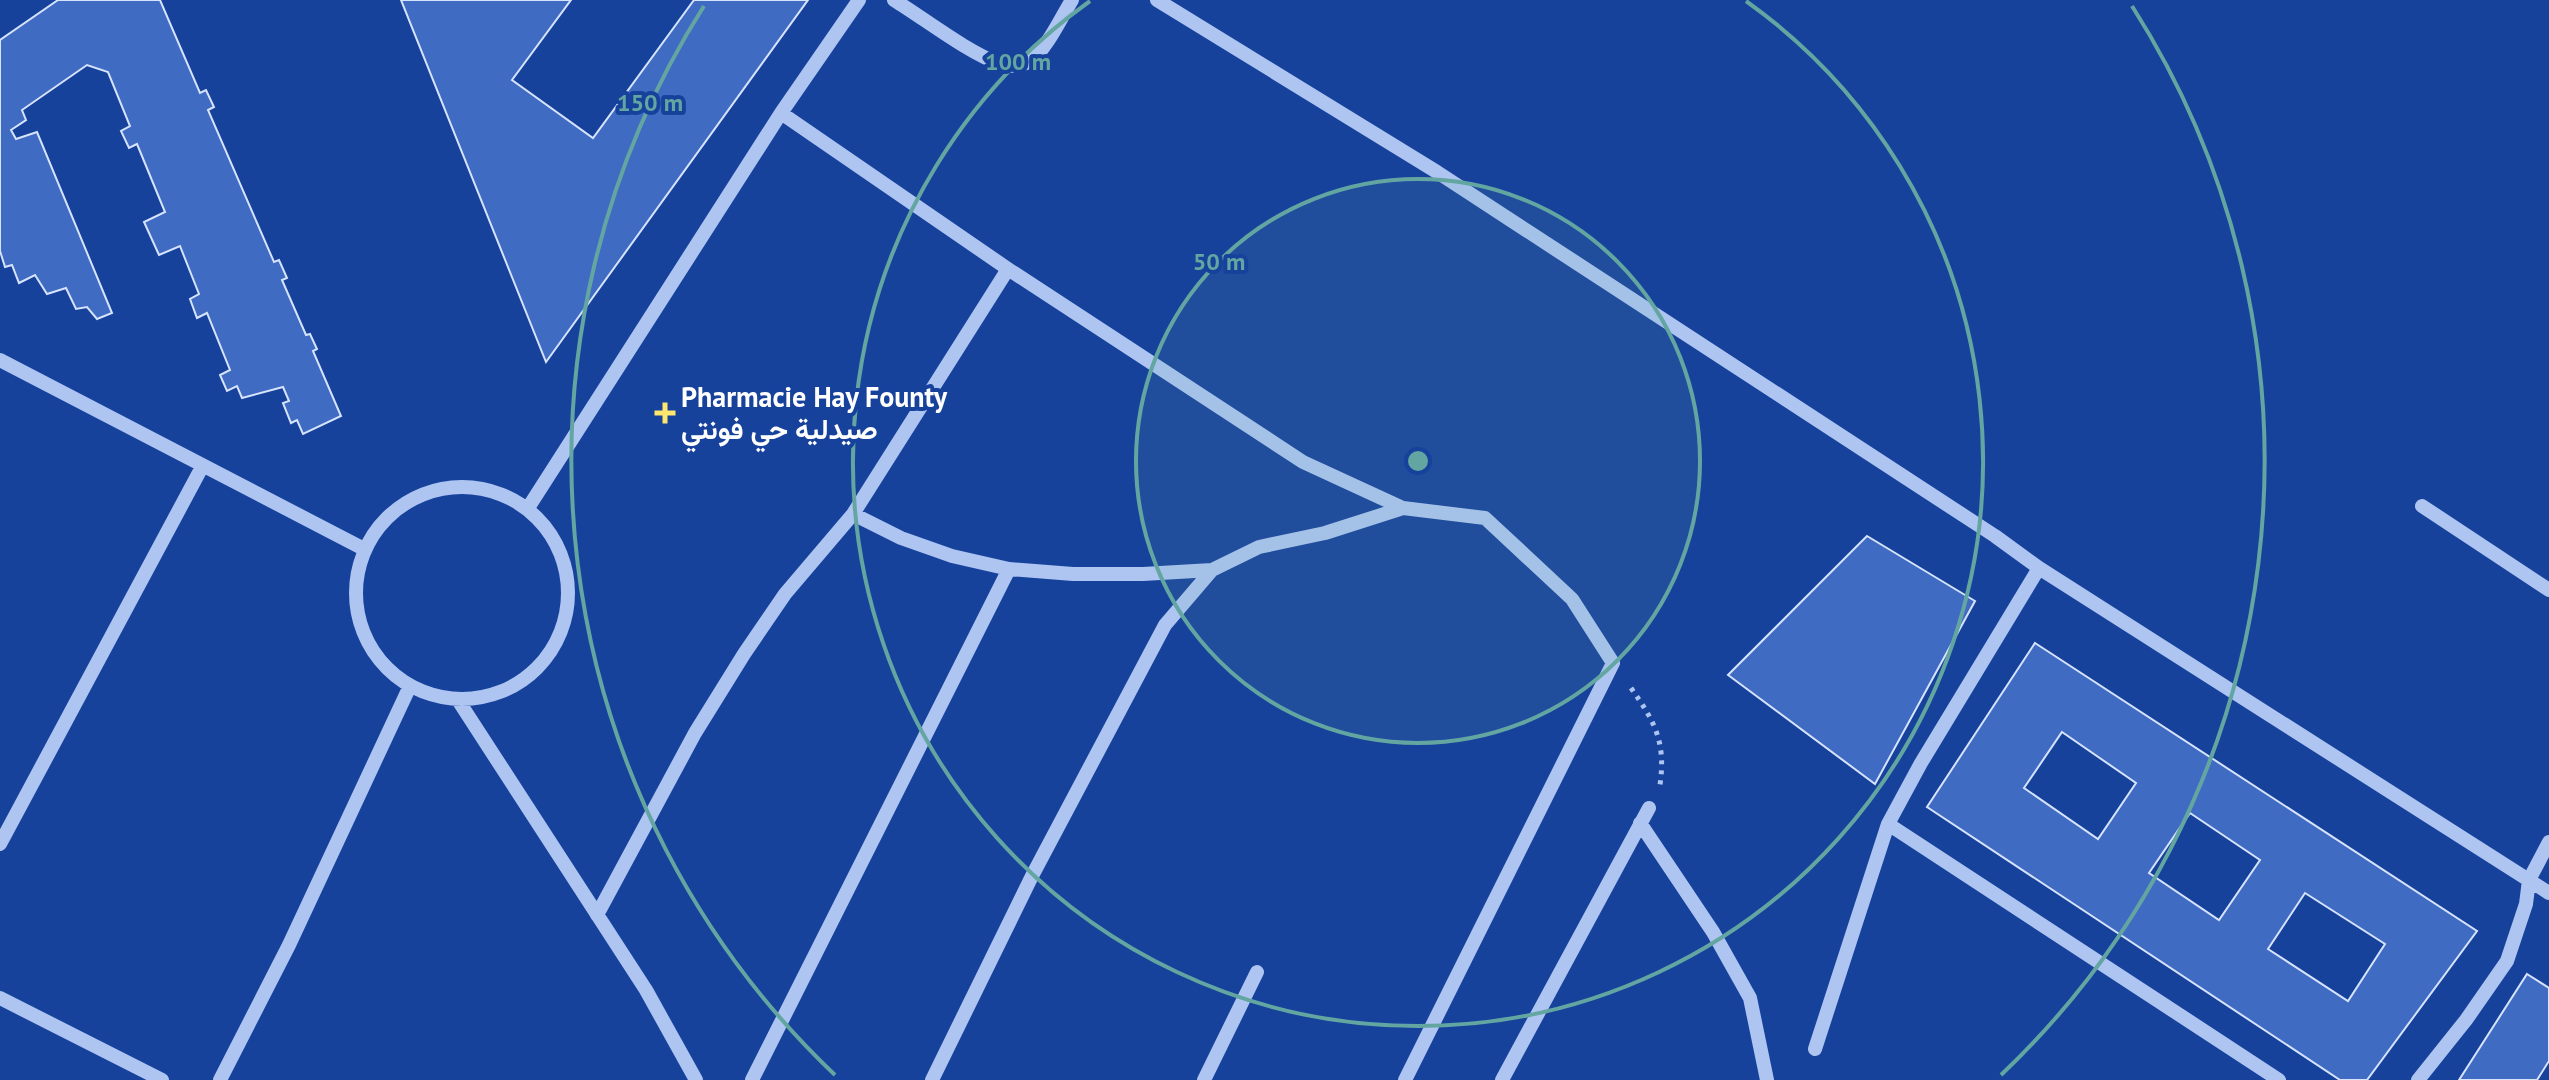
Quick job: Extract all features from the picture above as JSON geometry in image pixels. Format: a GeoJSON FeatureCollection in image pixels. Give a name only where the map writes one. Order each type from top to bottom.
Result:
{"type":"FeatureCollection","features":[{"type":"Feature","properties":{"kind":"street"},"geometry":{"type":"LineString","coordinates":[[528,508],[781,113],[859,0]]}},
{"type":"Feature","properties":{"kind":"street"},"geometry":{"type":"LineString","coordinates":[[894,0],[977,52],[1002,65],[1019,66],[1030,62],[1039,53],[1072,0]]}},
{"type":"Feature","properties":{"kind":"street"},"geometry":{"type":"LineString","coordinates":[[1157,0],[1437,172],[1995,536],[2039,568],[2549,893]]}},
{"type":"Feature","properties":{"kind":"street"},"geometry":{"type":"LineString","coordinates":[[781,113],[1008,269],[1303,462],[1403,508],[1485,518],[1572,599],[1613,663],[1405,1080]]}},
{"type":"Feature","properties":{"kind":"street"},"geometry":{"type":"LineString","coordinates":[[597,915],[695,733],[744,654],[785,594],[853,514],[1008,269]]}},
{"type":"Feature","properties":{"kind":"street"},"geometry":{"type":"LineString","coordinates":[[0,360],[364,549]]}},
{"type":"Feature","properties":{"kind":"street"},"geometry":{"type":"LineString","coordinates":[[0,844],[202,467]]}},
{"type":"Feature","properties":{"kind":"street"},"geometry":{"type":"LineString","coordinates":[[467,486],[499,492],[528,508],[552,532],[565,563],[570,596],[563,629],[547,659],[522,682],[491,696],[458,700],[410,686],[380,662],[361,629],[355,591],[364,549],[379,525],[404,503],[434,489],[467,486]]}},
{"type":"Feature","properties":{"kind":"street"},"geometry":{"type":"LineString","coordinates":[[2422,506],[2549,590]]}},
{"type":"Feature","properties":{"kind":"street"},"geometry":{"type":"LineString","coordinates":[[932,1080],[1032,876],[1165,625],[1212,570],[1259,547],[1325,533],[1403,508]]}},
{"type":"Feature","properties":{"kind":"street"},"geometry":{"type":"LineString","coordinates":[[853,514],[901,538],[952,556],[1009,569],[1073,574],[1212,570]]}},
{"type":"Feature","properties":{"kind":"street"},"geometry":{"type":"LineString","coordinates":[[1815,1049],[1888,824],[1921,763],[2039,568]]}},
{"type":"Feature","properties":{"kind":"street"},"geometry":{"type":"LineString","coordinates":[[752,1080],[1009,569]]}},
{"type":"Feature","properties":{"kind":"street"},"geometry":{"type":"LineString","coordinates":[[220,1080],[289,945],[410,686]]}},
{"type":"Feature","properties":{"kind":"street"},"geometry":{"type":"LineString","coordinates":[[458,700],[646,990],[696,1080]]}},
{"type":"Feature","properties":{"kind":"street"},"geometry":{"type":"LineString","coordinates":[[1502,1080],[1649,808]]}},
{"type":"Feature","properties":{"kind":"street"},"geometry":{"type":"LineString","coordinates":[[1640,823],[1713,932],[1750,998],[1767,1080]]}},
{"type":"Feature","properties":{"kind":"street"},"geometry":{"type":"LineString","coordinates":[[1888,824],[2279,1080]]}},
{"type":"Feature","properties":{"kind":"street"},"geometry":{"type":"LineString","coordinates":[[2418,1080],[2466,1020],[2507,961],[2526,904],[2529,880],[2549,842]]}},
{"type":"Feature","properties":{"kind":"street"},"geometry":{"type":"LineString","coordinates":[[1204,1080],[1257,972]]}},
{"type":"Feature","properties":{"kind":"street"},"geometry":{"type":"LineString","coordinates":[[0,998],[162,1080]]}},
{"type":"Feature","properties":{"kind":"path"},"geometry":{"type":"LineString","coordinates":[[1613,663],[1650,715],[1659,737],[1663,761],[1660,785],[1649,808]]}},
{"type":"Feature","properties":{"kind":"building"},"geometry":{"type":"Polygon","coordinates":[[[58,0],[160,0],[200,93],[206,90],[214,107],[208,110],[274,262],[279,260],[287,278],[282,280],[306,335],[310,334],[317,349],[313,351],[341,416],[303,434],[297,420],[291,423],[283,403],[289,401],[283,387],[242,398],[237,386],[227,391],[220,375],[230,370],[207,313],[197,318],[190,299],[199,294],[180,246],[159,255],[144,222],[165,212],[137,144],[129,148],[121,131],[130,126],[108,72],[87,65],[22,110],[26,120],[11,130],[16,139],[37,132],[112,313],[97,319],[87,307],[76,309],[66,288],[47,294],[35,275],[19,283],[12,265],[5,267],[0,251],[0,40],[58,0]]]}},
{"type":"Feature","properties":{"kind":"building"},"geometry":{"type":"Polygon","coordinates":[[[401,0],[571,0],[512,80],[593,138],[694,0],[808,0],[546,362],[401,0]]]}},
{"type":"Feature","properties":{"kind":"building"},"geometry":{"type":"Polygon","coordinates":[[[1867,536],[1975,601],[1875,784],[1728,675],[1867,536]]]}},
{"type":"Feature","properties":{"kind":"building"},"geometry":{"type":"Polygon","coordinates":[[[2035,643],[2477,931],[2367,1080],[2340,1080],[1927,807],[2035,643]],[[2062,732],[2024,788],[2098,839],[2136,783],[2062,732]],[[2190,813],[2149,873],[2219,920],[2260,860],[2190,813]],[[2305,893],[2268,949],[2348,1001],[2385,944],[2305,893]]]}},
{"type":"Feature","properties":{"kind":"building"},"geometry":{"type":"Polygon","coordinates":[[[2527,974],[2549,988],[2549,1061],[2537,1080],[2459,1080],[2527,974]]]}},
{"type":"Feature","properties":{"kind":"place","name":"Pharmacie Hay Founty صيدلية حي فونتي"},"geometry":{"type":"Point","coordinates":[665,413]}}]}
